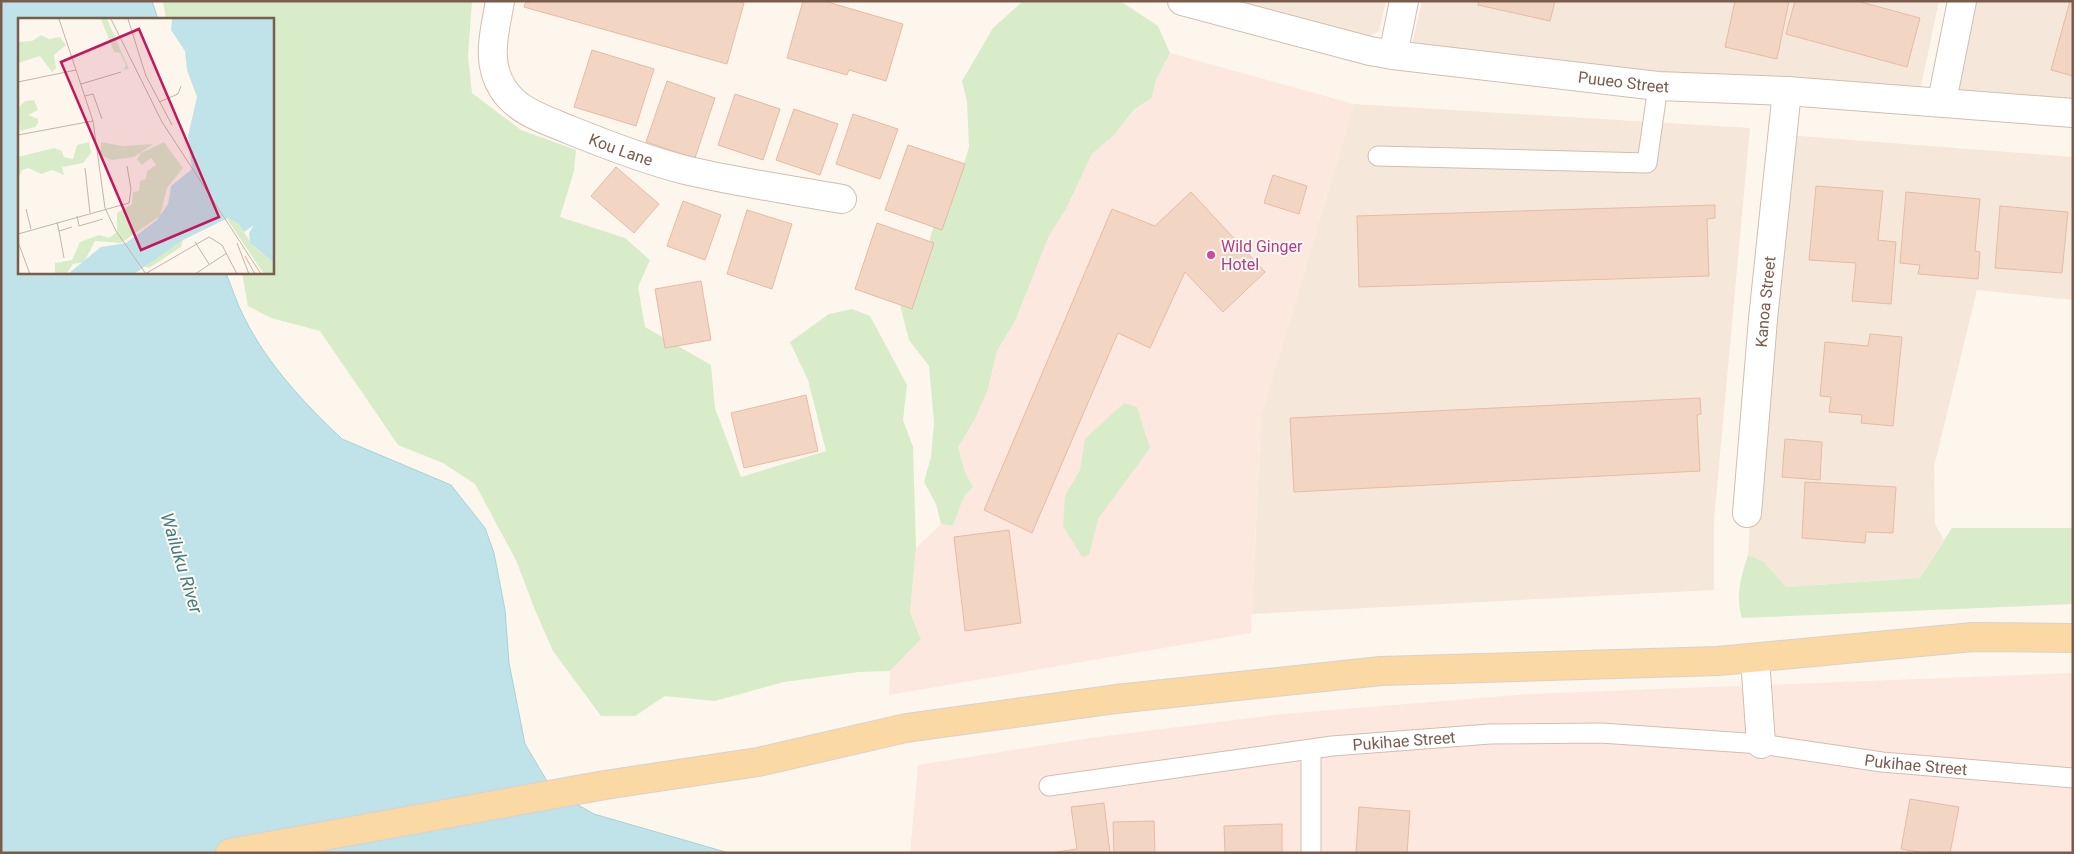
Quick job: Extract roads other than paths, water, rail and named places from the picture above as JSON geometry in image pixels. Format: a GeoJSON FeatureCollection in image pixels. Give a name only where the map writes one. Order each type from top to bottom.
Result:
{"type":"FeatureCollection","features":[{"type":"Feature","properties":{"kind":"main road"},"geometry":{"type":"LineString","coordinates":[[230,853],[605,785],[758,762],[906,728],[1116,699],[1381,671],[1718,661],[1973,637],[2073,638]]}},
{"type":"Feature","properties":{"kind":"street","name":"Kou Lane"},"geometry":{"type":"LineString","coordinates":[[500,1],[491,49],[494,70],[503,90],[519,106],[538,117],[609,146],[685,170],[842,199]]}},
{"type":"Feature","properties":{"kind":"street","name":"Puueo Street"},"geometry":{"type":"LineString","coordinates":[[1182,1],[1370,51],[1393,55],[1658,86],[1787,91],[1942,101],[2073,113]]}},
{"type":"Feature","properties":{"kind":"street"},"geometry":{"type":"LineString","coordinates":[[1393,55],[1404,1]]}},
{"type":"Feature","properties":{"kind":"street"},"geometry":{"type":"LineString","coordinates":[[1942,101],[1962,1]]}},
{"type":"Feature","properties":{"kind":"street","name":"Kanoa Street"},"geometry":{"type":"LineString","coordinates":[[1747,513],[1787,91]]}},
{"type":"Feature","properties":{"kind":"street"},"geometry":{"type":"LineString","coordinates":[[1756,658],[1761,744]]}},
{"type":"Feature","properties":{"kind":"lane"},"geometry":{"type":"LineString","coordinates":[[1378,156],[1647,163],[1658,86]]}},
{"type":"Feature","properties":{"kind":"lane","name":"Pukihae Street"},"geometry":{"type":"LineString","coordinates":[[1049,786],[1311,750],[1490,734],[1601,733],[1761,744],[1882,762],[2073,778]]}},
{"type":"Feature","properties":{"kind":"lane"},"geometry":{"type":"LineString","coordinates":[[1311,750],[1311,853]]}},
{"type":"Feature","properties":{"kind":"water","name":"Wailuku River"},"geometry":{"type":"Polygon","coordinates":[[[1,1],[152,1],[158,18],[18,18],[18,274],[226,274],[237,302],[254,336],[288,383],[328,426],[342,439],[451,485],[485,528],[494,553],[505,610],[509,663],[525,744],[553,791],[594,814],[729,853],[1,853],[1,1]]]}},
{"type":"Feature","properties":{"kind":"place","name":"Wild Ginger Hotel"},"geometry":{"type":"Point","coordinates":[1211,255]}}]}
